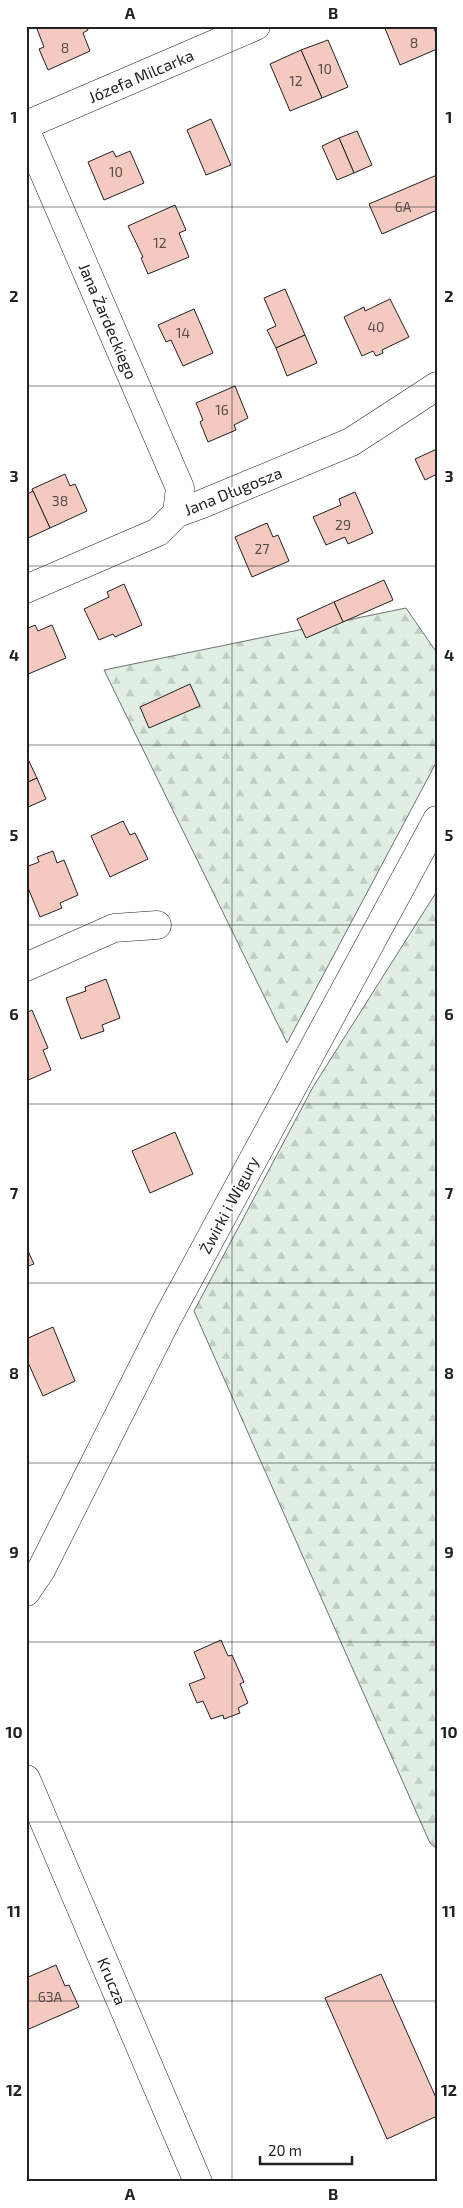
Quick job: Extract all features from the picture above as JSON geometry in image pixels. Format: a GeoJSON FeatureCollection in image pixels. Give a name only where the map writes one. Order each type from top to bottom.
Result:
{"type":"FeatureCollection","features":[{"type":"Feature","properties":{"kind":"street","name":"Józefa Milcarka"},"geometry":{"type":"LineString","coordinates":[[26,125],[256,26]]}},
{"type":"Feature","properties":{"kind":"street","name":"Jana Żardeckiego"},"geometry":{"type":"LineString","coordinates":[[26,131],[180,488],[177,513]]}},
{"type":"Feature","properties":{"kind":"street","name":"Jana Długosza"},"geometry":{"type":"LineString","coordinates":[[26,589],[158,532],[177,513],[351,442],[437,386]]}},
{"type":"Feature","properties":{"kind":"street","name":"Żwirki i Wigury"},"geometry":{"type":"LineString","coordinates":[[26,1592],[41,1570],[173,1309],[437,820]]}},
{"type":"Feature","properties":{"kind":"street"},"geometry":{"type":"LineString","coordinates":[[26,967],[114,928],[157,925]]}},
{"type":"Feature","properties":{"kind":"street","name":"Krucza"},"geometry":{"type":"LineString","coordinates":[[26,1779],[198,2182]]}},
{"type":"Feature","properties":{"kind":"green space"},"geometry":{"type":"Polygon","coordinates":[[[406,608],[437,653],[437,761],[287,1043],[104,670],[406,608]]]}},
{"type":"Feature","properties":{"kind":"green space"},"geometry":{"type":"Polygon","coordinates":[[[437,891],[437,1849],[430,1843],[194,1311],[313,1087],[437,891]]]}},
{"type":"Feature","properties":{"kind":"building"},"geometry":{"type":"Polygon","coordinates":[[[43,26],[86,26],[88,30],[83,33],[90,51],[48,70],[39,49],[44,47],[37,29],[43,26]]]}},
{"type":"Feature","properties":{"kind":"building"},"geometry":{"type":"Polygon","coordinates":[[[384,26],[433,26],[437,36],[437,49],[400,65],[384,26]]]}},
{"type":"Feature","properties":{"kind":"building"},"geometry":{"type":"Polygon","coordinates":[[[328,40],[348,87],[322,98],[301,50],[328,40]]]}},
{"type":"Feature","properties":{"kind":"building"},"geometry":{"type":"Polygon","coordinates":[[[301,50],[322,98],[290,111],[270,64],[301,50]]]}},
{"type":"Feature","properties":{"kind":"building"},"geometry":{"type":"Polygon","coordinates":[[[211,119],[231,165],[206,175],[187,130],[211,119]]]}},
{"type":"Feature","properties":{"kind":"building"},"geometry":{"type":"Polygon","coordinates":[[[357,131],[372,165],[354,173],[339,138],[357,131]]]}},
{"type":"Feature","properties":{"kind":"building"},"geometry":{"type":"Polygon","coordinates":[[[339,138],[354,173],[337,180],[322,146],[339,138]]]}},
{"type":"Feature","properties":{"kind":"building"},"geometry":{"type":"Polygon","coordinates":[[[113,151],[116,157],[130,151],[144,183],[104,200],[88,162],[113,151]]]}},
{"type":"Feature","properties":{"kind":"building"},"geometry":{"type":"Polygon","coordinates":[[[437,175],[437,210],[382,234],[369,204],[437,175]]]}},
{"type":"Feature","properties":{"kind":"building"},"geometry":{"type":"Polygon","coordinates":[[[175,205],[186,230],[179,233],[189,257],[148,274],[141,258],[143,257],[128,226],[175,205]]]}},
{"type":"Feature","properties":{"kind":"building"},"geometry":{"type":"Polygon","coordinates":[[[285,289],[305,335],[276,348],[267,330],[276,326],[264,298],[285,289]]]}},
{"type":"Feature","properties":{"kind":"building"},"geometry":{"type":"Polygon","coordinates":[[[390,299],[409,337],[382,350],[383,353],[376,356],[373,351],[362,356],[344,317],[364,307],[365,311],[390,299]]]}},
{"type":"Feature","properties":{"kind":"building"},"geometry":{"type":"Polygon","coordinates":[[[194,309],[213,353],[183,366],[171,340],[166,342],[158,325],[194,309]]]}},
{"type":"Feature","properties":{"kind":"building"},"geometry":{"type":"Polygon","coordinates":[[[305,335],[317,363],[287,376],[276,348],[305,335]]]}},
{"type":"Feature","properties":{"kind":"building"},"geometry":{"type":"Polygon","coordinates":[[[235,386],[248,418],[234,425],[236,430],[208,442],[200,422],[203,420],[196,403],[235,386]]]}},
{"type":"Feature","properties":{"kind":"building"},"geometry":{"type":"Polygon","coordinates":[[[437,449],[437,474],[425,480],[415,459],[437,449]]]}},
{"type":"Feature","properties":{"kind":"building"},"geometry":{"type":"Polygon","coordinates":[[[65,474],[70,486],[75,484],[87,511],[50,528],[32,489],[65,474]]]}},
{"type":"Feature","properties":{"kind":"building"},"geometry":{"type":"Polygon","coordinates":[[[33,491],[50,528],[26,539],[26,495],[33,491]]]}},
{"type":"Feature","properties":{"kind":"building"},"geometry":{"type":"Polygon","coordinates":[[[355,492],[373,533],[348,544],[345,537],[326,545],[313,517],[341,505],[339,499],[355,492]]]}},
{"type":"Feature","properties":{"kind":"building"},"geometry":{"type":"Polygon","coordinates":[[[267,523],[273,537],[278,535],[289,561],[252,577],[235,537],[267,523]]]}},
{"type":"Feature","properties":{"kind":"building"},"geometry":{"type":"Polygon","coordinates":[[[384,580],[393,600],[343,622],[334,602],[384,580]]]}},
{"type":"Feature","properties":{"kind":"building"},"geometry":{"type":"Polygon","coordinates":[[[124,584],[142,625],[115,637],[113,634],[99,640],[84,609],[109,597],[107,592],[124,584]]]}},
{"type":"Feature","properties":{"kind":"building"},"geometry":{"type":"Polygon","coordinates":[[[334,602],[343,622],[306,638],[297,619],[334,602]]]}},
{"type":"Feature","properties":{"kind":"building"},"geometry":{"type":"Polygon","coordinates":[[[35,625],[38,631],[52,625],[66,658],[26,675],[26,629],[35,625]]]}},
{"type":"Feature","properties":{"kind":"building"},"geometry":{"type":"Polygon","coordinates":[[[190,684],[200,706],[149,728],[140,707],[190,684]]]}},
{"type":"Feature","properties":{"kind":"building"},"geometry":{"type":"Polygon","coordinates":[[[26,755],[37,778],[26,783],[26,755]]]}},
{"type":"Feature","properties":{"kind":"building"},"geometry":{"type":"Polygon","coordinates":[[[37,778],[46,799],[26,808],[26,783],[37,778]]]}},
{"type":"Feature","properties":{"kind":"building"},"geometry":{"type":"Polygon","coordinates":[[[123,821],[130,835],[135,833],[148,859],[110,877],[91,836],[123,821]]]}},
{"type":"Feature","properties":{"kind":"building"},"geometry":{"type":"Polygon","coordinates":[[[53,851],[57,863],[64,860],[78,895],[60,903],[62,908],[40,917],[26,883],[26,867],[39,862],[37,857],[53,851]]]}},
{"type":"Feature","properties":{"kind":"building"},"geometry":{"type":"Polygon","coordinates":[[[106,979],[120,1018],[102,1025],[104,1031],[81,1039],[66,998],[86,991],[85,987],[106,979]]]}},
{"type":"Feature","properties":{"kind":"building"},"geometry":{"type":"Polygon","coordinates":[[[32,1010],[48,1048],[43,1050],[51,1070],[26,1081],[26,1013],[32,1010]]]}},
{"type":"Feature","properties":{"kind":"building"},"geometry":{"type":"Polygon","coordinates":[[[175,1132],[193,1174],[150,1193],[132,1151],[175,1132]]]}},
{"type":"Feature","properties":{"kind":"building"},"geometry":{"type":"Polygon","coordinates":[[[26,1247],[34,1264],[26,1267],[26,1247]]]}},
{"type":"Feature","properties":{"kind":"building"},"geometry":{"type":"Polygon","coordinates":[[[53,1327],[75,1381],[43,1396],[26,1358],[29,1354],[26,1348],[26,1339],[53,1327]]]}},
{"type":"Feature","properties":{"kind":"building"},"geometry":{"type":"Polygon","coordinates":[[[221,1640],[228,1656],[232,1655],[244,1682],[240,1684],[248,1703],[238,1708],[240,1713],[224,1719],[223,1715],[211,1719],[203,1701],[197,1703],[189,1684],[205,1678],[194,1652],[221,1640]]]}},
{"type":"Feature","properties":{"kind":"building"},"geometry":{"type":"Polygon","coordinates":[[[56,1965],[65,1986],[69,1985],[79,2007],[29,2029],[26,2022],[26,1978],[56,1965]]]}},
{"type":"Feature","properties":{"kind":"building"},"geometry":{"type":"Polygon","coordinates":[[[381,1974],[437,2100],[437,2116],[387,2139],[325,1998],[381,1974]]]}}]}
